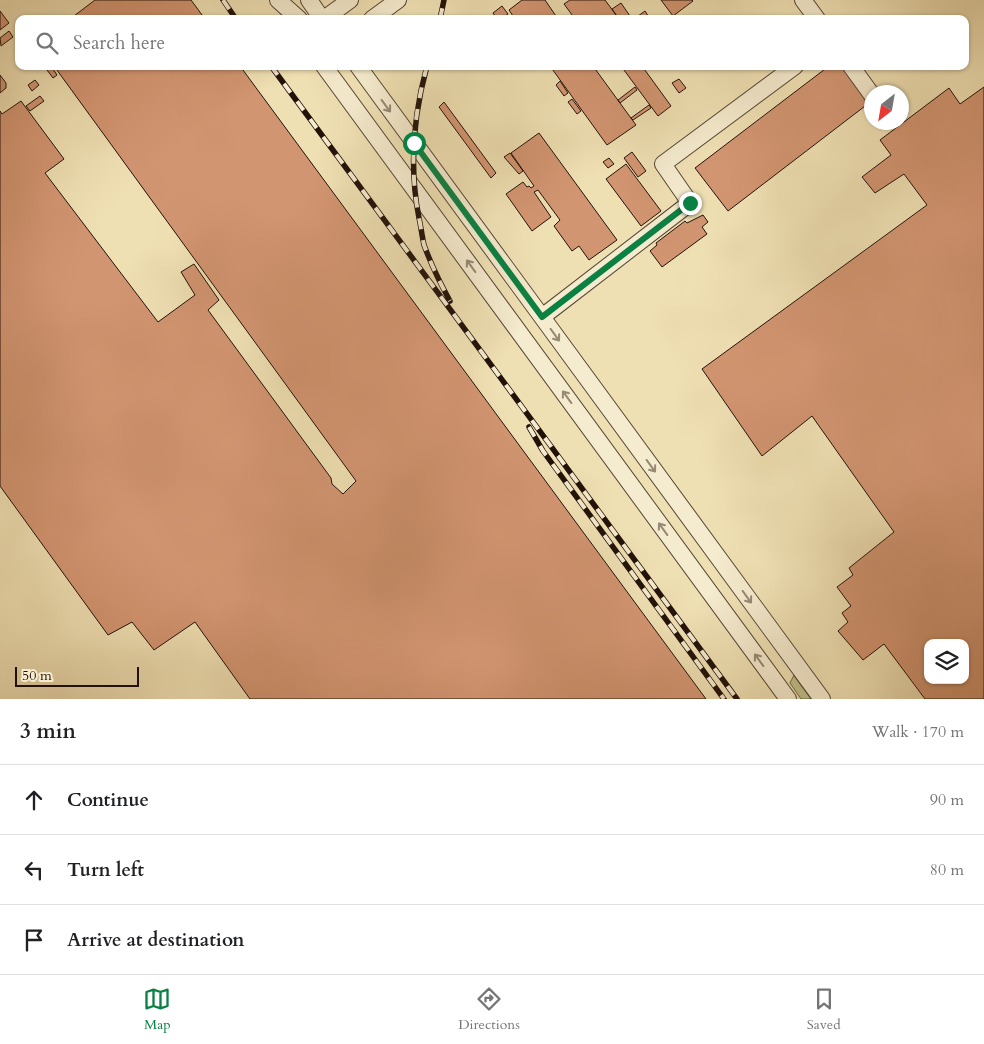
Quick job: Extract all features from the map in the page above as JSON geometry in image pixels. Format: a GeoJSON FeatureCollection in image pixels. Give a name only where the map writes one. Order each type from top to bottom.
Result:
{"type":"FeatureCollection","features":[{"type":"Feature","properties":{"kind":"lane"},"geometry":{"type":"LineString","coordinates":[[276,0],[286,15]]}},
{"type":"Feature","properties":{"kind":"lane"},"geometry":{"type":"LineString","coordinates":[[276,0],[294,15]]}},
{"type":"Feature","properties":{"kind":"lane"},"geometry":{"type":"LineString","coordinates":[[309,0],[320,15]]}},
{"type":"Feature","properties":{"kind":"lane"},"geometry":{"type":"LineString","coordinates":[[329,15],[350,0]]}},
{"type":"Feature","properties":{"kind":"lane"},"geometry":{"type":"LineString","coordinates":[[377,15],[398,0]]}},
{"type":"Feature","properties":{"kind":"lane"},"geometry":{"type":"LineString","coordinates":[[803,0],[814,15]]}},
{"type":"Feature","properties":{"kind":"lane"},"geometry":{"type":"LineString","coordinates":[[327,70],[788,699]]}},
{"type":"Feature","properties":{"kind":"lane"},"geometry":{"type":"LineString","coordinates":[[336,70],[360,116]]}},
{"type":"Feature","properties":{"kind":"lane"},"geometry":{"type":"LineString","coordinates":[[361,70],[822,699]]}},
{"type":"Feature","properties":{"kind":"lane"},"geometry":{"type":"LineString","coordinates":[[542,317],[690,203],[663,164],[789,70]]}},
{"type":"Feature","properties":{"kind":"lane"},"geometry":{"type":"LineString","coordinates":[[854,70],[865,85]]}},
{"type":"Feature","properties":{"kind":"green space"},"geometry":{"type":"Polygon","coordinates":[[[794,675],[811,699],[801,699],[790,683],[794,675]]]}},
{"type":"Feature","properties":{"kind":"building"},"geometry":{"type":"Polygon","coordinates":[[[95,0],[191,0],[202,15],[75,15],[95,0]]]}},
{"type":"Feature","properties":{"kind":"building"},"geometry":{"type":"Polygon","coordinates":[[[522,0],[545,0],[555,15],[512,15],[509,10],[522,0]]]}},
{"type":"Feature","properties":{"kind":"building"},"geometry":{"type":"Polygon","coordinates":[[[570,0],[605,0],[616,15],[572,15],[564,4],[570,0]]]}},
{"type":"Feature","properties":{"kind":"building"},"geometry":{"type":"Polygon","coordinates":[[[661,0],[693,1],[674,15],[672,15],[661,0]]]}},
{"type":"Feature","properties":{"kind":"building"},"geometry":{"type":"Polygon","coordinates":[[[621,3],[629,15],[616,15],[612,9],[621,3]]]}},
{"type":"Feature","properties":{"kind":"building"},"geometry":{"type":"Polygon","coordinates":[[[502,6],[508,14],[494,15],[493,13],[502,6]]]}},
{"type":"Feature","properties":{"kind":"building"},"geometry":{"type":"Polygon","coordinates":[[[0,11],[9,23],[0,30],[0,11]]]}},
{"type":"Feature","properties":{"kind":"building"},"geometry":{"type":"Polygon","coordinates":[[[645,11],[648,15],[640,15],[645,11]]]}},
{"type":"Feature","properties":{"kind":"building"},"geometry":{"type":"Polygon","coordinates":[[[9,31],[13,37],[1,46],[0,38],[9,31]]]}},
{"type":"Feature","properties":{"kind":"building"},"geometry":{"type":"Polygon","coordinates":[[[47,70],[54,70],[57,75],[53,78],[47,70]]]}},
{"type":"Feature","properties":{"kind":"building"},"geometry":{"type":"Polygon","coordinates":[[[57,70],[243,70],[706,699],[250,699],[195,622],[154,650],[132,622],[108,635],[0,486],[0,111],[2,114],[21,101],[64,159],[45,173],[158,322],[195,295],[181,272],[194,264],[219,300],[208,310],[331,478],[332,484],[343,494],[356,481],[57,70]]]}},
{"type":"Feature","properties":{"kind":"building"},"geometry":{"type":"Polygon","coordinates":[[[553,70],[596,70],[636,125],[607,145],[553,70]]]}},
{"type":"Feature","properties":{"kind":"building"},"geometry":{"type":"Polygon","coordinates":[[[624,70],[645,70],[671,106],[658,116],[624,70]]]}},
{"type":"Feature","properties":{"kind":"building"},"geometry":{"type":"Polygon","coordinates":[[[824,70],[844,70],[864,96],[864,107],[728,211],[695,168],[824,70]]]}},
{"type":"Feature","properties":{"kind":"building"},"geometry":{"type":"Polygon","coordinates":[[[0,75],[6,83],[6,88],[0,93],[0,75]]]}},
{"type":"Feature","properties":{"kind":"building"},"geometry":{"type":"Polygon","coordinates":[[[679,79],[686,88],[679,93],[672,83],[679,79]]]}},
{"type":"Feature","properties":{"kind":"building"},"geometry":{"type":"Polygon","coordinates":[[[35,80],[39,85],[32,91],[28,85],[35,80]]]}},
{"type":"Feature","properties":{"kind":"building"},"geometry":{"type":"Polygon","coordinates":[[[560,81],[568,93],[564,96],[556,85],[560,81]]]}},
{"type":"Feature","properties":{"kind":"building"},"geometry":{"type":"Polygon","coordinates":[[[635,87],[637,90],[620,103],[618,100],[635,87]]]}},
{"type":"Feature","properties":{"kind":"building"},"geometry":{"type":"Polygon","coordinates":[[[984,87],[984,699],[925,699],[884,644],[863,660],[838,631],[848,622],[842,613],[851,606],[837,587],[853,575],[849,568],[894,532],[812,416],[762,456],[702,369],[927,205],[904,174],[875,193],[862,177],[891,155],[880,140],[893,130],[909,130],[909,118],[949,88],[960,104],[984,87]]]}},
{"type":"Feature","properties":{"kind":"building"},"geometry":{"type":"Polygon","coordinates":[[[40,96],[44,101],[30,111],[26,106],[40,96]]]}},
{"type":"Feature","properties":{"kind":"building"},"geometry":{"type":"Polygon","coordinates":[[[572,99],[581,111],[577,114],[568,102],[572,99]]]}},
{"type":"Feature","properties":{"kind":"building"},"geometry":{"type":"Polygon","coordinates":[[[444,102],[496,173],[491,178],[439,107],[444,102]]]}},
{"type":"Feature","properties":{"kind":"building"},"geometry":{"type":"Polygon","coordinates":[[[649,105],[651,108],[633,120],[631,118],[649,105]]]}},
{"type":"Feature","properties":{"kind":"building"},"geometry":{"type":"Polygon","coordinates":[[[539,133],[617,240],[589,260],[579,246],[572,251],[554,226],[560,220],[538,190],[534,192],[551,217],[532,231],[506,194],[523,182],[527,187],[531,188],[534,186],[511,153],[539,133]]]}},
{"type":"Feature","properties":{"kind":"building"},"geometry":{"type":"Polygon","coordinates":[[[632,152],[646,171],[638,177],[624,158],[632,152]]]}},
{"type":"Feature","properties":{"kind":"building"},"geometry":{"type":"Polygon","coordinates":[[[510,153],[523,171],[519,174],[504,157],[510,153]]]}},
{"type":"Feature","properties":{"kind":"building"},"geometry":{"type":"Polygon","coordinates":[[[609,158],[614,164],[608,168],[603,162],[609,158]]]}},
{"type":"Feature","properties":{"kind":"building"},"geometry":{"type":"Polygon","coordinates":[[[626,164],[661,211],[641,226],[606,179],[626,164]]]}},
{"type":"Feature","properties":{"kind":"building"},"geometry":{"type":"Polygon","coordinates":[[[703,215],[708,222],[702,227],[707,234],[662,267],[650,251],[657,245],[656,243],[685,221],[687,223],[703,215]]]}},
{"type":"Feature","properties":{"kind":"railway"},"geometry":{"type":"LineString","coordinates":[[223,0],[233,15]]}},
{"type":"Feature","properties":{"kind":"railway"},"geometry":{"type":"LineString","coordinates":[[441,15],[444,0]]}},
{"type":"Feature","properties":{"kind":"railway"},"geometry":{"type":"LineString","coordinates":[[274,70],[737,699]]}},
{"type":"Feature","properties":{"kind":"railway"},"geometry":{"type":"LineString","coordinates":[[426,70],[418,104],[414,142],[414,180],[424,245],[450,301]]}},
{"type":"Feature","properties":{"kind":"railway"},"geometry":{"type":"LineString","coordinates":[[529,427],[543,451],[724,699]]}},
{"type":"Feature","properties":{"kind":"route"},"geometry":{"type":"LineString","coordinates":[[414,143],[542,317],[690,203]]}}]}
